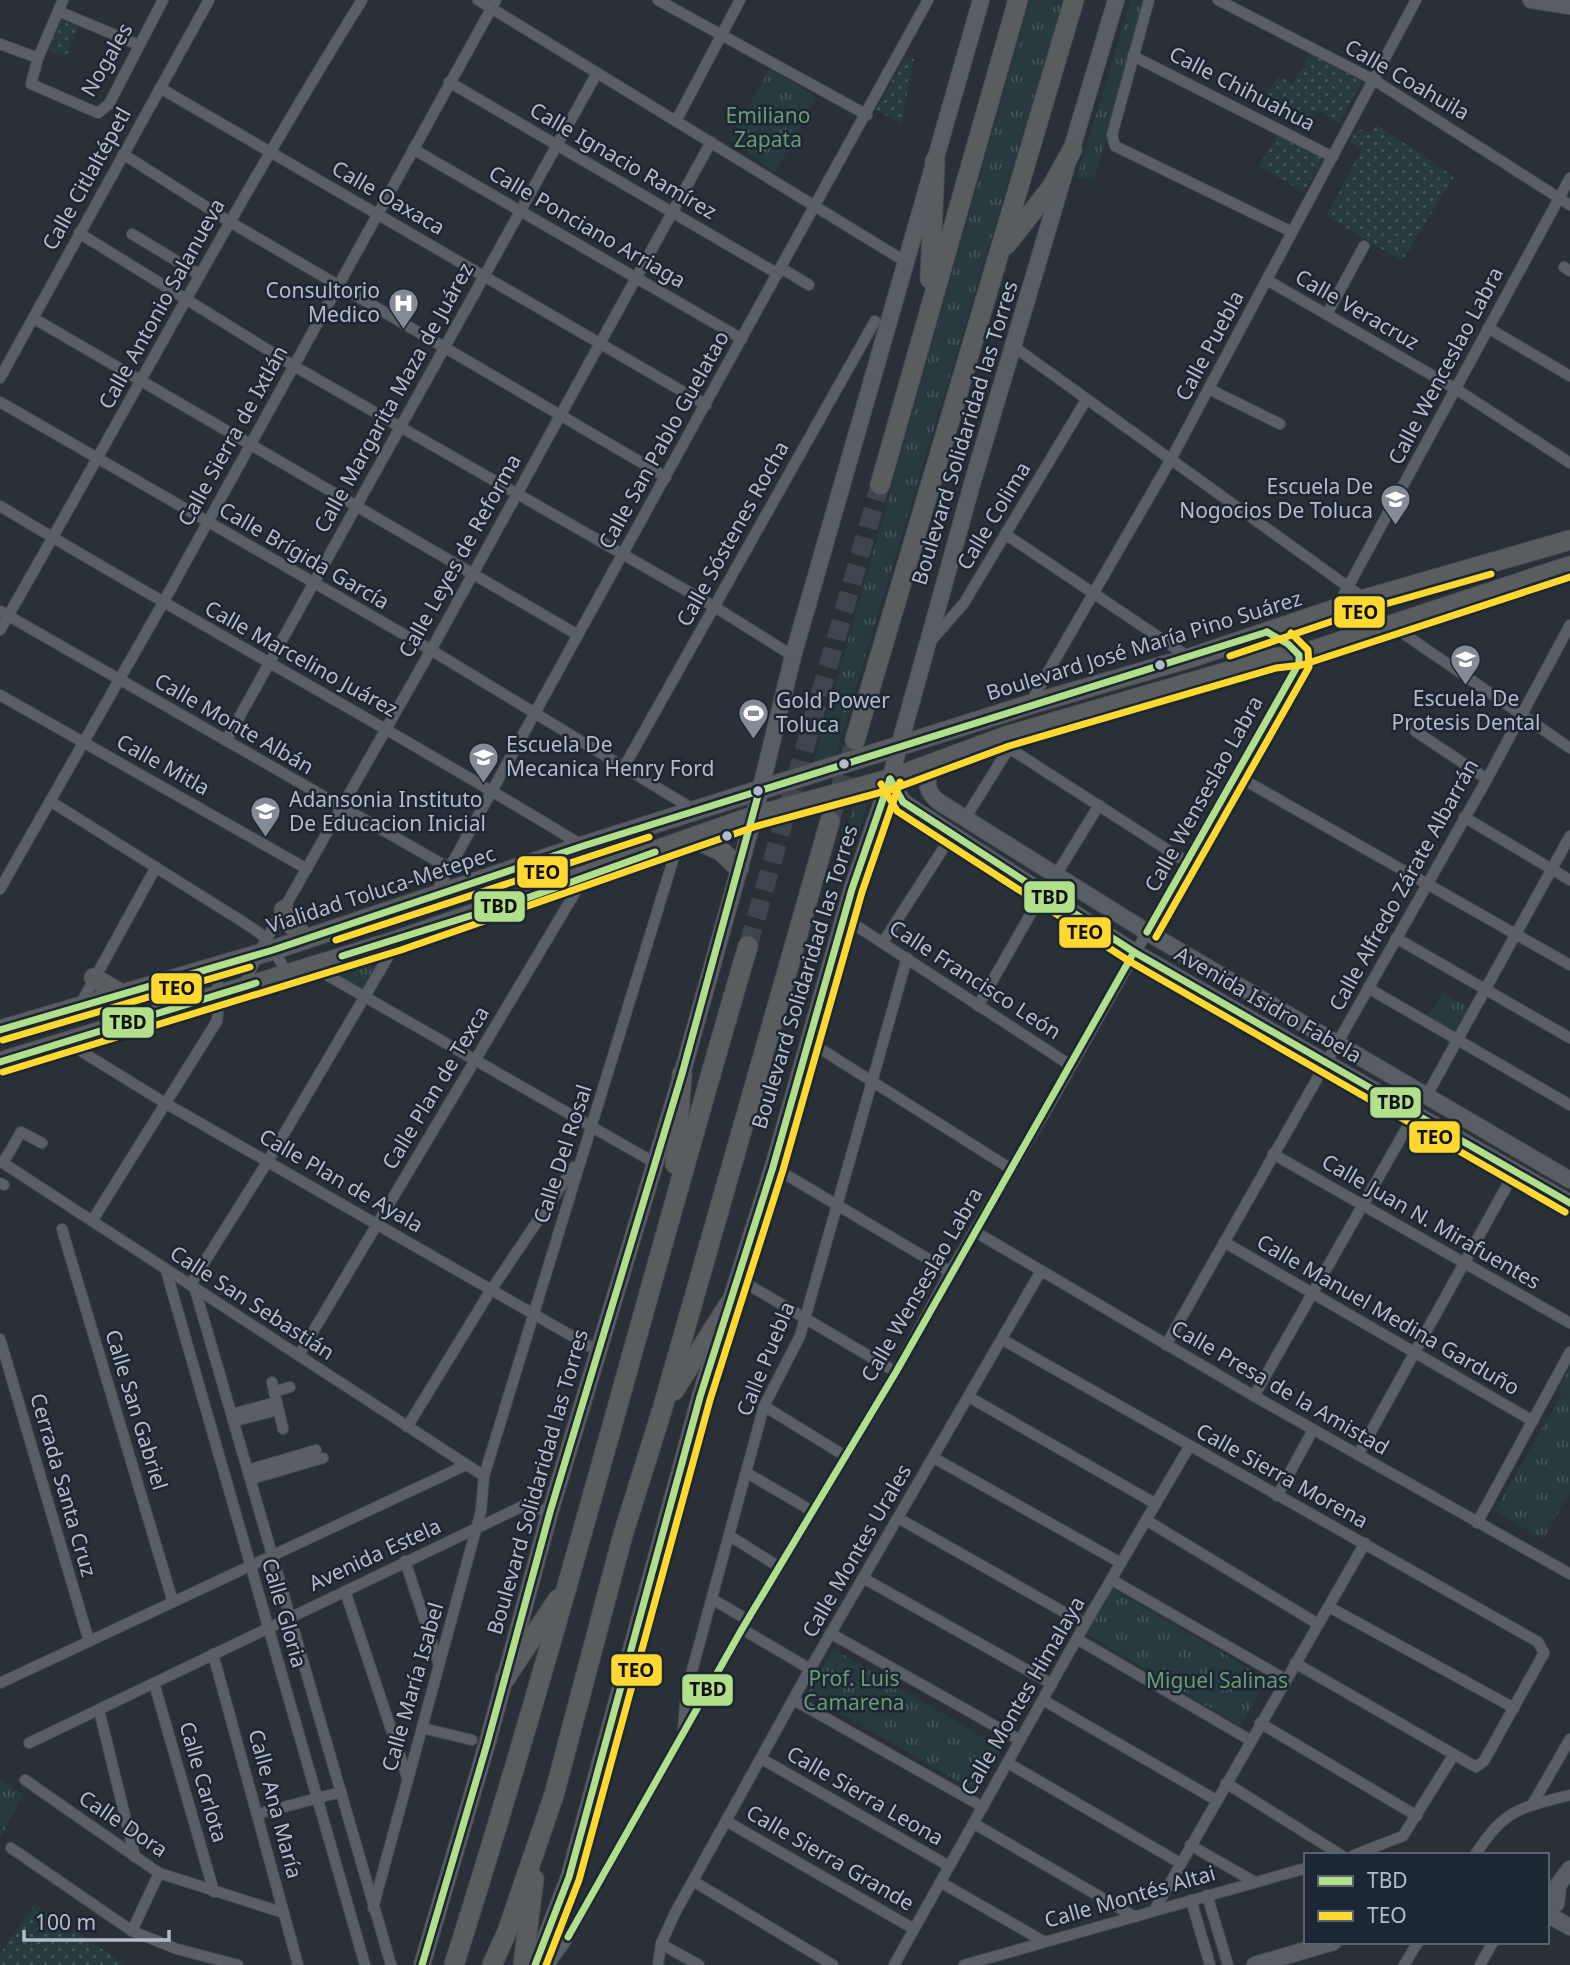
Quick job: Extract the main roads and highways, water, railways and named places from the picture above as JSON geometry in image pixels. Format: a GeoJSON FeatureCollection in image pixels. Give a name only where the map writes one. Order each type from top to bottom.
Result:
{"type":"FeatureCollection","features":[{"type":"Feature","properties":{"kind":"highway"},"geometry":{"type":"LineString","coordinates":[[880,485],[1018,0]]}},
{"type":"Feature","properties":{"kind":"highway","name":"Boulevard Solidaridad las Torres"},"geometry":{"type":"LineString","coordinates":[[855,740],[1074,0]]}},
{"type":"Feature","properties":{"kind":"highway"},"geometry":{"type":"LineString","coordinates":[[992,274],[1008,242],[1051,188],[1072,150]]}},
{"type":"Feature","properties":{"kind":"highway"},"geometry":{"type":"LineString","coordinates":[[924,330],[932,270],[934,161]]}},
{"type":"Feature","properties":{"kind":"highway","name":"Boulevard José María Pino Suárez"},"geometry":{"type":"LineString","coordinates":[[814,774],[1028,705],[1190,658],[1365,600],[1570,540]]}},
{"type":"Feature","properties":{"kind":"highway"},"geometry":{"type":"LineString","coordinates":[[0,1062],[398,940],[754,816],[890,779],[939,759],[1100,708],[1274,658],[1299,655],[1570,566]]}},
{"type":"Feature","properties":{"kind":"highway","name":"Vialidad Toluca-Metepec"},"geometry":{"type":"LineString","coordinates":[[0,1030],[266,948],[306,939],[432,899],[583,846],[814,774]]}},
{"type":"Feature","properties":{"kind":"highway","name":"Boulevard Solidaridad las Torres"},"geometry":{"type":"LineString","coordinates":[[492,1965],[507,1932],[554,1795],[622,1538],[662,1409],[830,821]]}},
{"type":"Feature","properties":{"kind":"highway"},"geometry":{"type":"LineString","coordinates":[[685,841],[720,851],[739,868]]}},
{"type":"Feature","properties":{"kind":"highway"},"geometry":{"type":"LineString","coordinates":[[284,910],[292,925],[306,939]]}},
{"type":"Feature","properties":{"kind":"highway"},"geometry":{"type":"LineString","coordinates":[[454,1965],[499,1824],[670,1212],[748,946]]}},
{"type":"Feature","properties":{"kind":"highway"},"geometry":{"type":"LineString","coordinates":[[94,978],[120,993]]}},
{"type":"Feature","properties":{"kind":"highway"},"geometry":{"type":"LineString","coordinates":[[670,1212],[681,1074]]}},
{"type":"Feature","properties":{"kind":"highway"},"geometry":{"type":"LineString","coordinates":[[662,1409],[729,1304]]}},
{"type":"Feature","properties":{"kind":"highway"},"geometry":{"type":"LineString","coordinates":[[505,1679],[565,1590]]}},
{"type":"Feature","properties":{"kind":"highway"},"geometry":{"type":"LineString","coordinates":[[523,1965],[533,1883],[554,1795]]}},
{"type":"Feature","properties":{"kind":"main road","name":"Boulevard Solidaridad las Torres"},"geometry":{"type":"LineString","coordinates":[[422,1965],[505,1679],[550,1512],[681,1074],[754,816],[793,656],[981,0]]}},
{"type":"Feature","properties":{"kind":"main road","name":"Boulevard Solidaridad las Torres"},"geometry":{"type":"LineString","coordinates":[[535,1965],[569,1877],[701,1397],[772,1167],[852,889],[890,779],[1013,346],[1116,0]]}},
{"type":"Feature","properties":{"kind":"main road"},"geometry":{"type":"LineString","coordinates":[[1531,0],[1570,6]]}},
{"type":"Feature","properties":{"kind":"main road","name":"Avenida Isidro Fabela"},"geometry":{"type":"LineString","coordinates":[[939,759],[928,776],[929,793],[1147,932],[1570,1180]]}},
{"type":"Feature","properties":{"kind":"main road","name":"Avenida Isidro Fabela"},"geometry":{"type":"LineString","coordinates":[[890,779],[903,802],[1134,952],[1570,1203]]}},
{"type":"Feature","properties":{"kind":"main road"},"geometry":{"type":"LineString","coordinates":[[1549,1874],[1570,1869]]}},
{"type":"Feature","properties":{"kind":"main road"},"geometry":{"type":"LineString","coordinates":[[1570,1869],[1558,1885],[1555,1907],[1570,1927]]}},
{"type":"Feature","properties":{"kind":"main road"},"geometry":{"type":"LineString","coordinates":[[1255,1965],[1327,1944]]}},
{"type":"Feature","properties":{"kind":"tunnel"},"geometry":{"type":"LineString","coordinates":[[748,946],[880,485]]}},
{"type":"Feature","properties":{"kind":"tunnel"},"geometry":{"type":"LineString","coordinates":[[830,821],[855,740]]}},
{"type":"Feature","properties":{"kind":"place","name":"Consultorio Medico"},"geometry":{"type":"Point","coordinates":[403,330]}},
{"type":"Feature","properties":{"kind":"place","name":"Escuela De Nogocios De Toluca"},"geometry":{"type":"Point","coordinates":[1396,526]}},
{"type":"Feature","properties":{"kind":"place","name":"Escuela De Protesis Dental"},"geometry":{"type":"Point","coordinates":[1466,686]}},
{"type":"Feature","properties":{"kind":"place","name":"Gold Power Toluca"},"geometry":{"type":"Point","coordinates":[753,740]}},
{"type":"Feature","properties":{"kind":"place","name":"Escuela De Mecanica Henry Ford"},"geometry":{"type":"Point","coordinates":[483,784]}},
{"type":"Feature","properties":{"kind":"place","name":"Adansonia Instituto De Educacion Inicial"},"geometry":{"type":"Point","coordinates":[266,839]}},
{"type":"Feature","properties":{"kind":"park label","name":"Emiliano Zapata"},"geometry":{"type":"Point","coordinates":[768,128]}},
{"type":"Feature","properties":{"kind":"park label","name":"Miguel Salinas"},"geometry":{"type":"Point","coordinates":[1217,1681]}},
{"type":"Feature","properties":{"kind":"park label","name":"Prof. Luis Camarena"},"geometry":{"type":"Point","coordinates":[854,1691]}}]}
